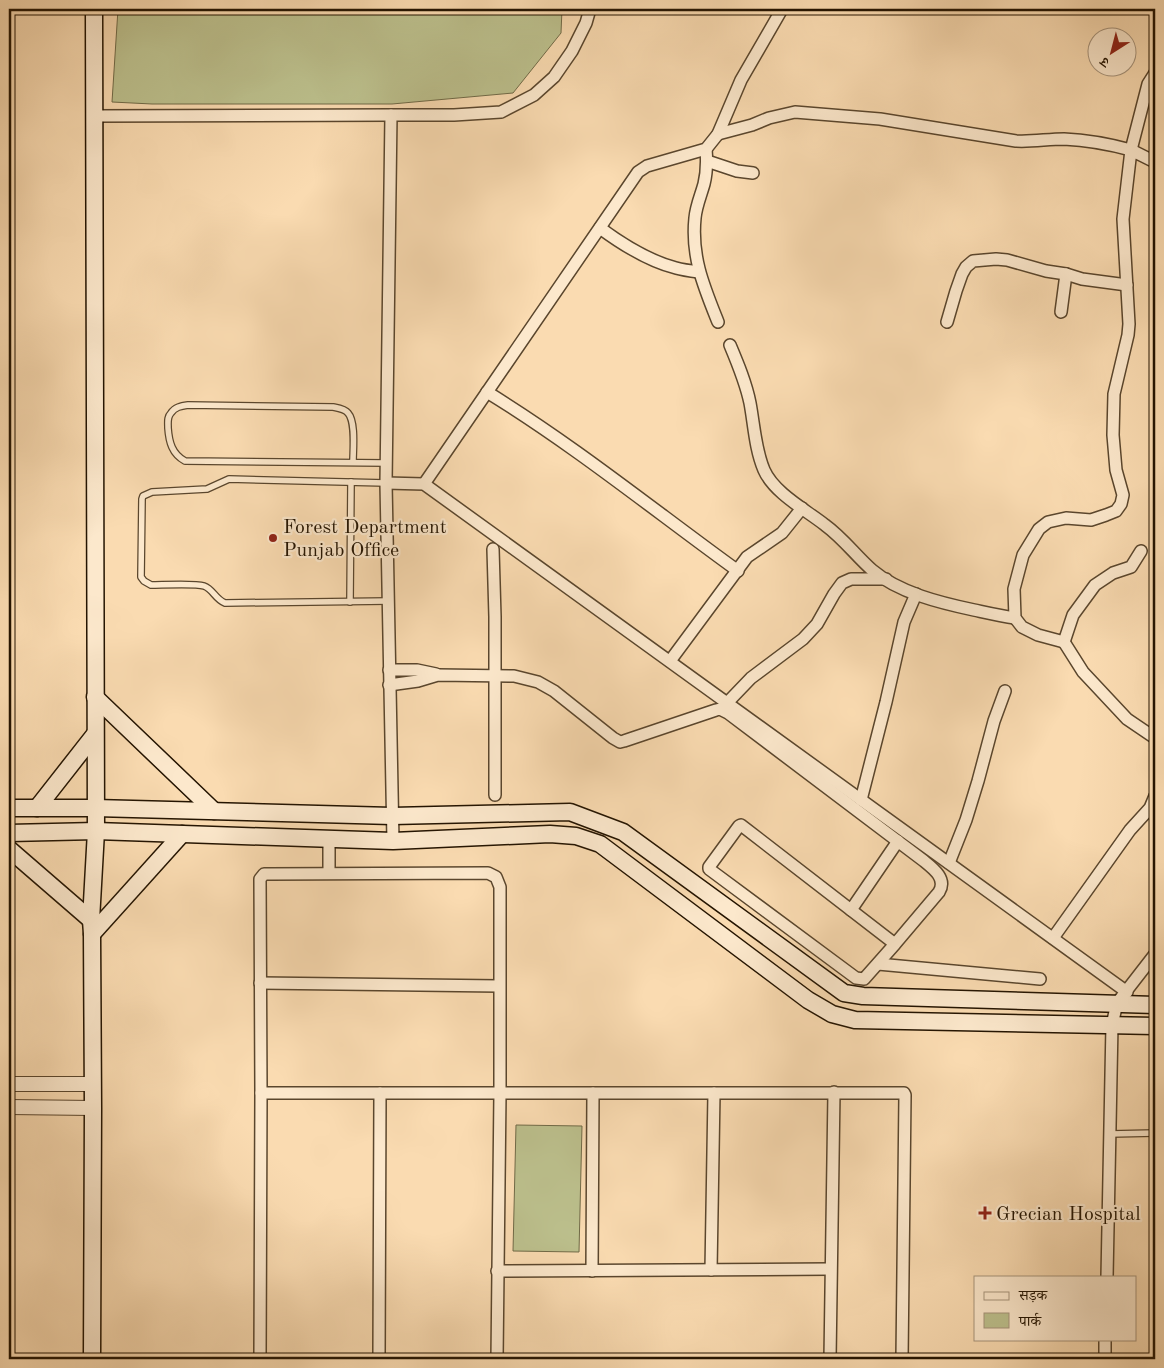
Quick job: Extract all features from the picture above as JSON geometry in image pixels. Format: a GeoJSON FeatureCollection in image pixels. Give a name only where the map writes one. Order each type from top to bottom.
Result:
{"type":"FeatureCollection","features":[{"type":"Feature","properties":{"kind":"main road"},"geometry":{"type":"LineString","coordinates":[[92,1359],[93,1084],[91,927],[96,831],[94,9]]}},
{"type":"Feature","properties":{"kind":"main road"},"geometry":{"type":"LineString","coordinates":[[95,697],[214,811]]}},
{"type":"Feature","properties":{"kind":"main road"},"geometry":{"type":"LineString","coordinates":[[37,808],[95,734]]}},
{"type":"Feature","properties":{"kind":"main road"},"geometry":{"type":"LineString","coordinates":[[9,808],[96,808],[392,816],[570,812],[623,832],[844,993],[863,996],[1122,997],[1155,1005]]}},
{"type":"Feature","properties":{"kind":"main road"},"geometry":{"type":"LineString","coordinates":[[9,833],[96,831],[393,841],[550,834],[576,836],[600,844],[808,1000],[832,1014],[855,1020],[1155,1026]]}},
{"type":"Feature","properties":{"kind":"main road"},"geometry":{"type":"LineString","coordinates":[[91,927],[182,834]]}},
{"type":"Feature","properties":{"kind":"main road"},"geometry":{"type":"LineString","coordinates":[[9,849],[91,927]]}},
{"type":"Feature","properties":{"kind":"street"},"geometry":{"type":"LineString","coordinates":[[94,116],[454,115],[501,112],[534,95],[554,77],[572,51],[586,23],[590,9]]}},
{"type":"Feature","properties":{"kind":"street"},"geometry":{"type":"LineString","coordinates":[[424,484],[642,168],[706,149],[718,134],[741,80],[782,9]]}},
{"type":"Feature","properties":{"kind":"street"},"geometry":{"type":"LineString","coordinates":[[1155,72],[1148,84],[1131,150],[1123,209],[1129,324],[1114,394],[1113,435],[1116,470],[1123,495],[1121,504],[1116,511],[1091,520],[1066,518],[1048,522],[1039,530],[1023,555],[1014,589],[1015,618],[1022,627],[1038,635],[1064,642],[1083,672],[1127,719],[1155,738]]}},
{"type":"Feature","properties":{"kind":"street"},"geometry":{"type":"LineString","coordinates":[[718,134],[795,112],[880,119],[1016,141],[1065,139],[1105,144],[1131,150],[1155,162]]}},
{"type":"Feature","properties":{"kind":"street"},"geometry":{"type":"LineString","coordinates":[[391,115],[386,483],[393,841]]}},
{"type":"Feature","properties":{"kind":"street"},"geometry":{"type":"LineString","coordinates":[[706,149],[707,161],[704,182],[695,216],[694,236],[699,272],[718,322]]}},
{"type":"Feature","properties":{"kind":"street"},"geometry":{"type":"LineString","coordinates":[[707,161],[737,172],[753,173]]}},
{"type":"Feature","properties":{"kind":"street"},"geometry":{"type":"LineString","coordinates":[[600,228],[621,243],[661,264],[699,272]]}},
{"type":"Feature","properties":{"kind":"street"},"geometry":{"type":"LineString","coordinates":[[947,322],[962,274],[973,261],[1008,260],[1082,279],[1127,285]]}},
{"type":"Feature","properties":{"kind":"street"},"geometry":{"type":"LineString","coordinates":[[1061,312],[1066,274]]}},
{"type":"Feature","properties":{"kind":"street"},"geometry":{"type":"LineString","coordinates":[[730,345],[740,368],[749,400],[763,468],[769,479],[779,490],[828,527],[872,569],[886,579],[932,600],[1015,618]]}},
{"type":"Feature","properties":{"kind":"street"},"geometry":{"type":"LineString","coordinates":[[488,392],[530,418],[609,474],[641,500],[738,571]]}},
{"type":"Feature","properties":{"kind":"street"},"geometry":{"type":"LineString","coordinates":[[386,483],[424,484],[1052,938],[1122,997]]}},
{"type":"Feature","properties":{"kind":"street"},"geometry":{"type":"LineString","coordinates":[[670,661],[747,557],[782,533],[802,508]]}},
{"type":"Feature","properties":{"kind":"street"},"geometry":{"type":"LineString","coordinates":[[493,549],[495,795]]}},
{"type":"Feature","properties":{"kind":"street"},"geometry":{"type":"LineString","coordinates":[[1064,642],[1073,615],[1095,585],[1113,573],[1131,567],[1141,551]]}},
{"type":"Feature","properties":{"kind":"street"},"geometry":{"type":"LineString","coordinates":[[727,703],[751,678],[811,632],[842,583],[851,579],[886,579]]}},
{"type":"Feature","properties":{"kind":"street"},"geometry":{"type":"LineString","coordinates":[[861,800],[904,622],[916,594]]}},
{"type":"Feature","properties":{"kind":"street"},"geometry":{"type":"LineString","coordinates":[[389,670],[417,670],[438,675],[514,676],[538,682],[554,691],[620,742],[716,710],[724,710],[898,841],[933,869],[942,883],[939,892],[895,944],[878,964],[864,980],[856,978],[710,870],[709,867],[741,825],[895,944]]}},
{"type":"Feature","properties":{"kind":"street"},"geometry":{"type":"LineString","coordinates":[[389,685],[418,681],[438,675]]}},
{"type":"Feature","properties":{"kind":"street"},"geometry":{"type":"LineString","coordinates":[[950,864],[966,820],[994,721],[1005,691]]}},
{"type":"Feature","properties":{"kind":"street"},"geometry":{"type":"LineString","coordinates":[[1052,938],[1130,830],[1150,808],[1155,796]]}},
{"type":"Feature","properties":{"kind":"street"},"geometry":{"type":"LineString","coordinates":[[329,839],[329,873]]}},
{"type":"Feature","properties":{"kind":"street"},"geometry":{"type":"LineString","coordinates":[[851,910],[898,841]]}},
{"type":"Feature","properties":{"kind":"street"},"geometry":{"type":"LineString","coordinates":[[260,1359],[262,1093],[260,879],[264,874],[329,873],[488,873],[496,877],[500,887],[500,1093],[496,1359]]}},
{"type":"Feature","properties":{"kind":"street"},"geometry":{"type":"LineString","coordinates":[[1107,1276],[1112,1025],[1122,997],[1155,954]]}},
{"type":"Feature","properties":{"kind":"street"},"geometry":{"type":"LineString","coordinates":[[878,964],[1040,979]]}},
{"type":"Feature","properties":{"kind":"street"},"geometry":{"type":"LineString","coordinates":[[260,984],[500,986]]}},
{"type":"Feature","properties":{"kind":"street"},"geometry":{"type":"LineString","coordinates":[[9,1084],[93,1084]]}},
{"type":"Feature","properties":{"kind":"street"},"geometry":{"type":"LineString","coordinates":[[830,1359],[834,1092]]}},
{"type":"Feature","properties":{"kind":"street"},"geometry":{"type":"LineString","coordinates":[[262,1093],[904,1093],[902,1359]]}},
{"type":"Feature","properties":{"kind":"street"},"geometry":{"type":"LineString","coordinates":[[379,1359],[380,1093]]}},
{"type":"Feature","properties":{"kind":"street"},"geometry":{"type":"LineString","coordinates":[[592,1271],[593,1093]]}},
{"type":"Feature","properties":{"kind":"street"},"geometry":{"type":"LineString","coordinates":[[711,1270],[714,1093]]}},
{"type":"Feature","properties":{"kind":"street"},"geometry":{"type":"LineString","coordinates":[[9,1107],[93,1108]]}},
{"type":"Feature","properties":{"kind":"street"},"geometry":{"type":"LineString","coordinates":[[497,1271],[830,1269]]}},
{"type":"Feature","properties":{"kind":"street"},"geometry":{"type":"LineString","coordinates":[[1105,1359],[1106,1340]]}},
{"type":"Feature","properties":{"kind":"lane"},"geometry":{"type":"LineString","coordinates":[[353,462],[353,423],[348,413],[333,407],[188,405],[178,407],[172,411],[168,418],[168,439],[173,450],[185,461],[386,463]]}},
{"type":"Feature","properties":{"kind":"lane"},"geometry":{"type":"LineString","coordinates":[[386,483],[229,479],[203,490],[183,489],[147,493],[143,496],[142,500],[141,577],[151,585],[201,585],[209,589],[216,598],[225,604],[388,601]]}},
{"type":"Feature","properties":{"kind":"lane"},"geometry":{"type":"LineString","coordinates":[[350,602],[351,482]]}},
{"type":"Feature","properties":{"kind":"lane"},"geometry":{"type":"LineString","coordinates":[[1110,1134],[1155,1133]]}},
{"type":"Feature","properties":{"kind":"green space"},"geometry":{"type":"Polygon","coordinates":[[[118,9],[562,9],[561,33],[513,93],[392,104],[152,104],[112,102],[118,9]]]}},
{"type":"Feature","properties":{"kind":"green space"},"geometry":{"type":"Polygon","coordinates":[[[516,1125],[582,1126],[579,1252],[513,1251],[516,1125]]]}},
{"type":"Feature","properties":{"kind":"place","name":"Forest Department Punjab Office"},"geometry":{"type":"Point","coordinates":[273,538]}},
{"type":"Feature","properties":{"kind":"place","name":"Grecian Hospital"},"geometry":{"type":"Point","coordinates":[985,1213]}}]}
